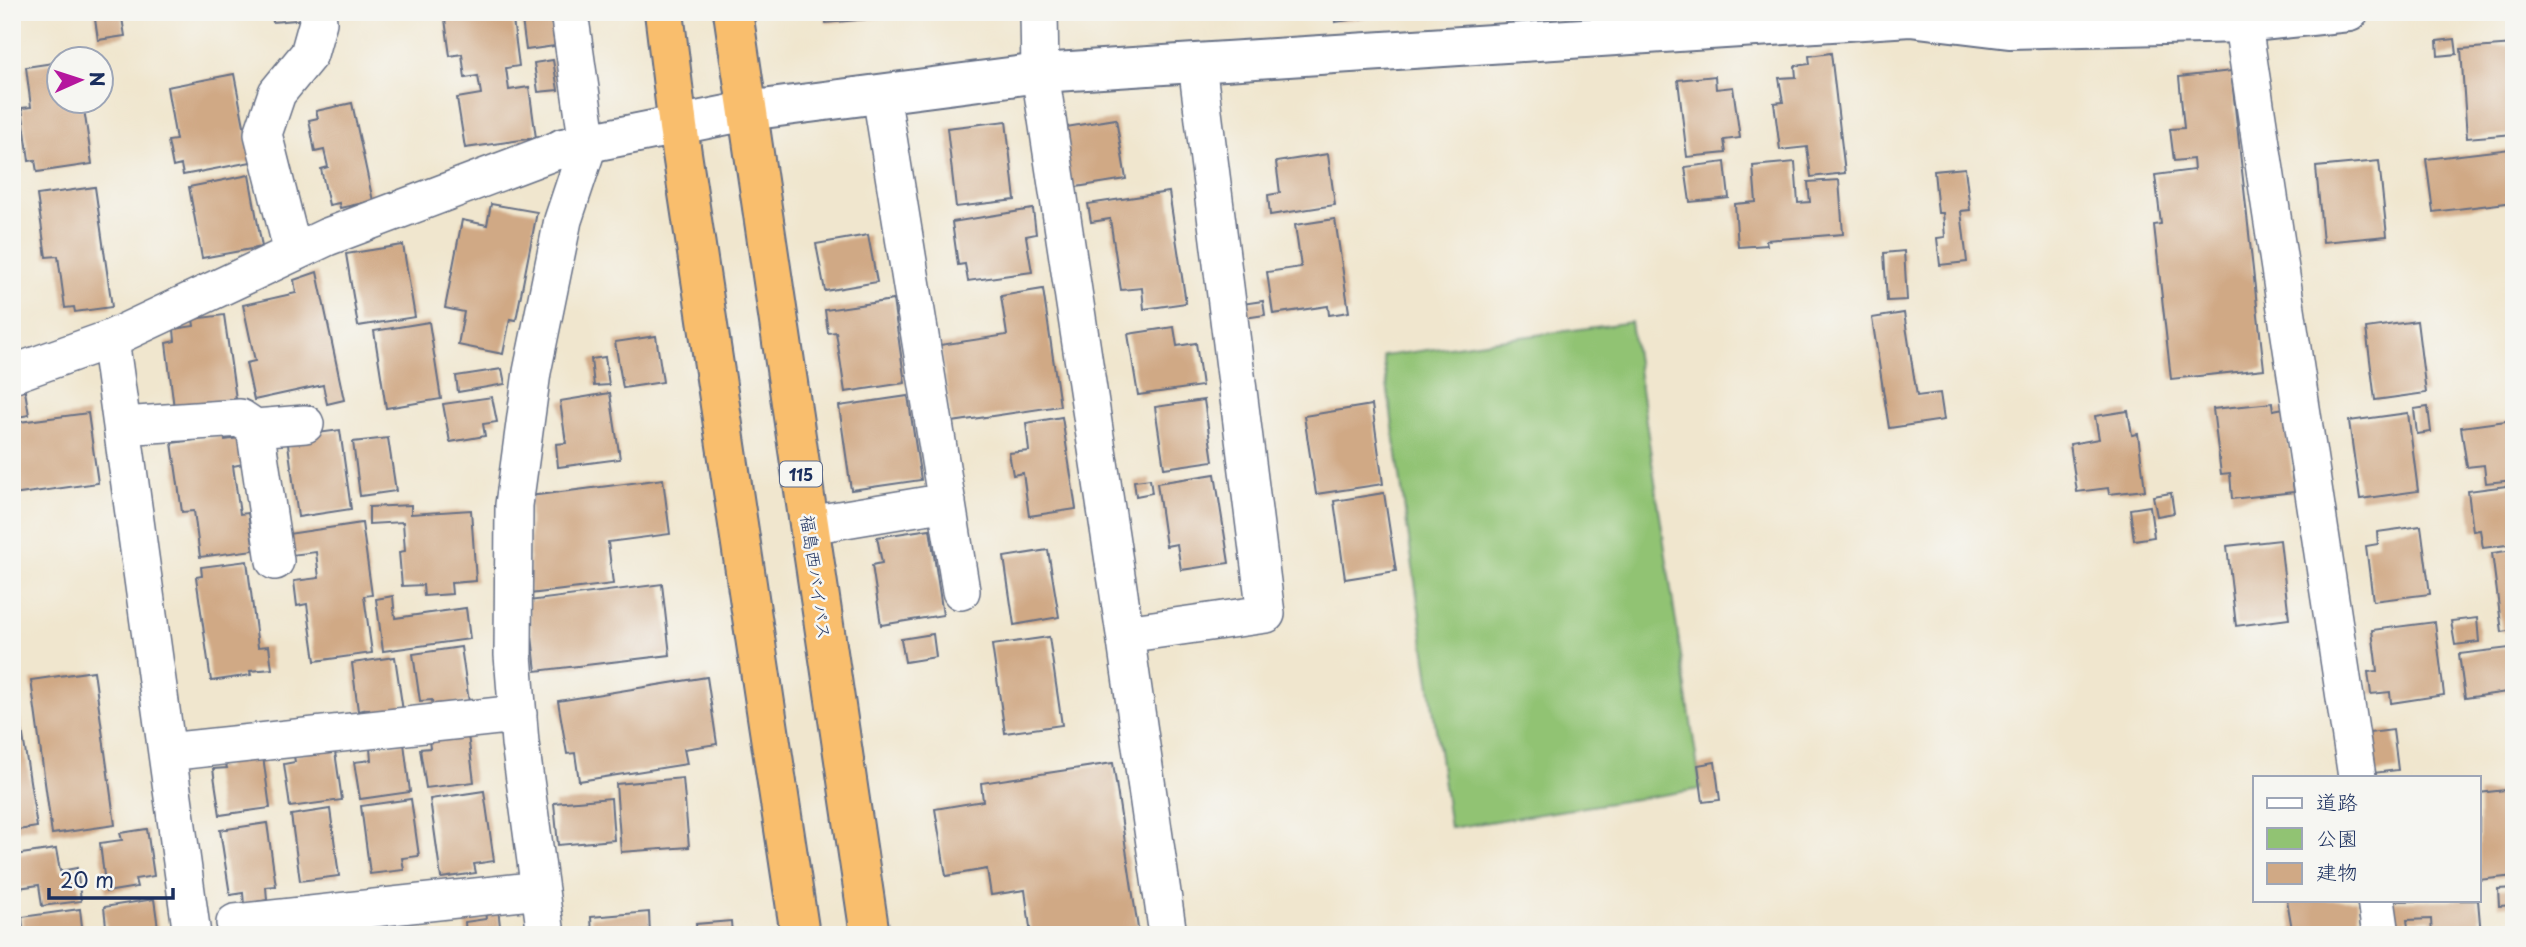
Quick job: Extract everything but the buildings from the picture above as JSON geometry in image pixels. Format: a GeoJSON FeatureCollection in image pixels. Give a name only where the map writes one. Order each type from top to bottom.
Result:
{"type":"FeatureCollection","features":[{"type":"Feature","properties":{"kind":"highway"},"geometry":{"type":"LineString","coordinates":[[664,12],[678,127],[800,935]]}},
{"type":"Feature","properties":{"kind":"highway","name":"福島西バイパス"},"geometry":{"type":"LineString","coordinates":[[733,12],[870,935]]}},
{"type":"Feature","properties":{"kind":"street"},"geometry":{"type":"LineString","coordinates":[[293,253],[263,134],[277,93],[309,54],[317,12]]}},
{"type":"Feature","properties":{"kind":"street"},"geometry":{"type":"LineString","coordinates":[[546,935],[513,655],[514,505],[532,372],[575,146],[569,12]]}},
{"type":"Feature","properties":{"kind":"street"},"geometry":{"type":"LineString","coordinates":[[1039,12],[1040,73],[1168,935]]}},
{"type":"Feature","properties":{"kind":"street"},"geometry":{"type":"LineString","coordinates":[[12,374],[110,338],[327,237],[575,146],[747,111],[1040,73],[1197,65],[1910,17],[2008,29],[2349,12]]}},
{"type":"Feature","properties":{"kind":"street"},"geometry":{"type":"LineString","coordinates":[[2241,18],[2357,776]]}},
{"type":"Feature","properties":{"kind":"street"},"geometry":{"type":"LineString","coordinates":[[1125,634],[1266,614],[1197,65]]}},
{"type":"Feature","properties":{"kind":"street"},"geometry":{"type":"LineString","coordinates":[[881,94],[961,591]]}},
{"type":"Feature","properties":{"kind":"street"},"geometry":{"type":"LineString","coordinates":[[110,338],[192,935]]}},
{"type":"Feature","properties":{"kind":"street"},"geometry":{"type":"LineString","coordinates":[[122,426],[240,418],[255,428],[305,424]]}},
{"type":"Feature","properties":{"kind":"street"},"geometry":{"type":"LineString","coordinates":[[255,428],[275,561]]}},
{"type":"Feature","properties":{"kind":"street"},"geometry":{"type":"LineString","coordinates":[[809,525],[947,502]]}},
{"type":"Feature","properties":{"kind":"street"},"geometry":{"type":"LineString","coordinates":[[167,752],[518,714]]}},
{"type":"Feature","properties":{"kind":"street"},"geometry":{"type":"LineString","coordinates":[[235,923],[540,890]]}},
{"type":"Feature","properties":{"kind":"street"},"geometry":{"type":"LineString","coordinates":[[2376,902],[2381,935]]}},
{"type":"Feature","properties":{"kind":"green space"},"geometry":{"type":"Polygon","coordinates":[[[1631,322],[1701,789],[1450,828],[1383,356],[1631,322]]]}}]}
